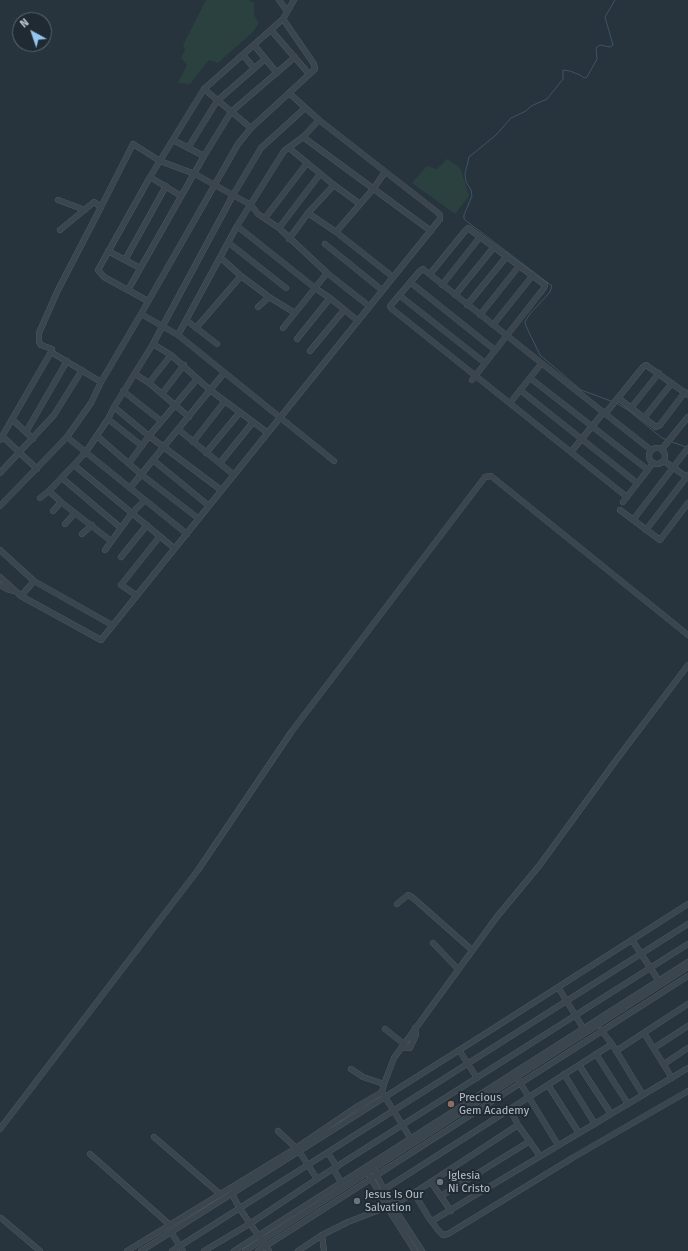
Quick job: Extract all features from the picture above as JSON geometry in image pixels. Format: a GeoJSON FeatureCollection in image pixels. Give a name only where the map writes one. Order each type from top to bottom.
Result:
{"type":"FeatureCollection","features":[{"type":"Feature","properties":{"kind":"street"},"geometry":{"type":"LineString","coordinates":[[279,0],[287,11]]}},
{"type":"Feature","properties":{"kind":"street"},"geometry":{"type":"LineString","coordinates":[[148,302],[104,277],[98,270],[150,177],[204,89],[271,30],[282,19],[294,0]]}},
{"type":"Feature","properties":{"kind":"street"},"geometry":{"type":"LineString","coordinates":[[0,506],[67,437],[91,403],[101,382],[238,144],[251,128],[315,69],[314,64],[282,19]]}},
{"type":"Feature","properties":{"kind":"street"},"geometry":{"type":"LineString","coordinates":[[271,30],[309,74]]}},
{"type":"Feature","properties":{"kind":"street"},"geometry":{"type":"LineString","coordinates":[[254,45],[277,73]]}},
{"type":"Feature","properties":{"kind":"street"},"geometry":{"type":"LineString","coordinates":[[243,55],[254,68]]}},
{"type":"Feature","properties":{"kind":"street"},"geometry":{"type":"LineString","coordinates":[[128,290],[204,156],[231,112],[295,57]]}},
{"type":"Feature","properties":{"kind":"street"},"geometry":{"type":"LineString","coordinates":[[188,148],[217,101],[266,59]]}},
{"type":"Feature","properties":{"kind":"street"},"geometry":{"type":"LineString","coordinates":[[204,89],[251,128]]}},
{"type":"Feature","properties":{"kind":"street"},"geometry":{"type":"LineString","coordinates":[[0,577],[21,596],[101,640],[440,218],[440,215],[319,120],[289,93]]}},
{"type":"Feature","properties":{"kind":"street"},"geometry":{"type":"LineString","coordinates":[[40,498],[62,478],[86,452],[108,419],[123,391],[153,344],[162,325],[261,148],[305,108]]}},
{"type":"Feature","properties":{"kind":"street"},"geometry":{"type":"LineString","coordinates":[[178,335],[238,226],[284,151],[303,137],[319,120]]}},
{"type":"Feature","properties":{"kind":"street"},"geometry":{"type":"LineString","coordinates":[[303,137],[431,231]]}},
{"type":"Feature","properties":{"kind":"street"},"geometry":{"type":"LineString","coordinates":[[173,140],[204,156]]}},
{"type":"Feature","properties":{"kind":"street"},"geometry":{"type":"LineString","coordinates":[[101,382],[51,352],[52,349],[41,345],[39,342],[39,334],[57,292],[133,144],[160,161],[195,174],[251,205],[258,214],[279,228],[327,272],[369,306]]}},
{"type":"Feature","properties":{"kind":"street"},"geometry":{"type":"LineString","coordinates":[[289,148],[320,174],[360,204]]}},
{"type":"Feature","properties":{"kind":"street"},"geometry":{"type":"LineString","coordinates":[[265,218],[307,163]]}},
{"type":"Feature","properties":{"kind":"street"},"geometry":{"type":"LineString","coordinates":[[336,232],[374,188],[385,172]]}},
{"type":"Feature","properties":{"kind":"street"},"geometry":{"type":"LineString","coordinates":[[279,228],[320,174]]}},
{"type":"Feature","properties":{"kind":"street"},"geometry":{"type":"LineString","coordinates":[[150,177],[181,196]]}},
{"type":"Feature","properties":{"kind":"street"},"geometry":{"type":"LineString","coordinates":[[290,239],[308,213],[334,185]]}},
{"type":"Feature","properties":{"kind":"street"},"geometry":{"type":"LineString","coordinates":[[125,260],[166,186]]}},
{"type":"Feature","properties":{"kind":"street"},"geometry":{"type":"LineString","coordinates":[[58,200],[85,210]]}},
{"type":"Feature","properties":{"kind":"street"},"geometry":{"type":"LineString","coordinates":[[60,230],[94,202],[101,207]]}},
{"type":"Feature","properties":{"kind":"street"},"geometry":{"type":"LineString","coordinates":[[308,213],[336,232],[393,277]]}},
{"type":"Feature","properties":{"kind":"street"},"geometry":{"type":"LineString","coordinates":[[238,226],[315,288],[358,320]]}},
{"type":"Feature","properties":{"kind":"street"},"geometry":{"type":"LineString","coordinates":[[430,274],[466,229],[470,229],[544,283],[545,286],[473,378]]}},
{"type":"Feature","properties":{"kind":"street"},"geometry":{"type":"LineString","coordinates":[[442,285],[480,237]]}},
{"type":"Feature","properties":{"kind":"street"},"geometry":{"type":"LineString","coordinates":[[229,243],[286,288]]}},
{"type":"Feature","properties":{"kind":"street"},"geometry":{"type":"LineString","coordinates":[[325,244],[382,290]]}},
{"type":"Feature","properties":{"kind":"street"},"geometry":{"type":"LineString","coordinates":[[455,295],[494,247]]}},
{"type":"Feature","properties":{"kind":"street"},"geometry":{"type":"LineString","coordinates":[[108,251],[140,268]]}},
{"type":"Feature","properties":{"kind":"street"},"geometry":{"type":"LineString","coordinates":[[467,305],[507,256]]}},
{"type":"Feature","properties":{"kind":"street"},"geometry":{"type":"LineString","coordinates":[[220,258],[269,297],[295,313]]}},
{"type":"Feature","properties":{"kind":"street"},"geometry":{"type":"LineString","coordinates":[[480,315],[520,266]]}},
{"type":"Feature","properties":{"kind":"street"},"geometry":{"type":"LineString","coordinates":[[627,497],[510,403],[473,378],[392,310],[390,306],[423,269],[651,450]]}},
{"type":"Feature","properties":{"kind":"street"},"geometry":{"type":"LineString","coordinates":[[283,328],[327,272]]}},
{"type":"Feature","properties":{"kind":"street"},"geometry":{"type":"LineString","coordinates":[[196,328],[241,276]]}},
{"type":"Feature","properties":{"kind":"street"},"geometry":{"type":"LineString","coordinates":[[493,325],[533,276]]}},
{"type":"Feature","properties":{"kind":"street"},"geometry":{"type":"LineString","coordinates":[[410,282],[496,350]]}},
{"type":"Feature","properties":{"kind":"street"},"geometry":{"type":"LineString","coordinates":[[399,295],[485,363]]}},
{"type":"Feature","properties":{"kind":"street"},"geometry":{"type":"LineString","coordinates":[[258,308],[269,297]]}},
{"type":"Feature","properties":{"kind":"street"},"geometry":{"type":"LineString","coordinates":[[297,339],[330,298]]}},
{"type":"Feature","properties":{"kind":"street"},"geometry":{"type":"LineString","coordinates":[[310,351],[344,310]]}},
{"type":"Feature","properties":{"kind":"street"},"geometry":{"type":"LineString","coordinates":[[141,314],[178,335],[334,462]]}},
{"type":"Feature","properties":{"kind":"street"},"geometry":{"type":"LineString","coordinates":[[186,320],[217,344]]}},
{"type":"Feature","properties":{"kind":"street"},"geometry":{"type":"LineString","coordinates":[[153,344],[171,354],[210,390],[268,433]]}},
{"type":"Feature","properties":{"kind":"street"},"geometry":{"type":"LineString","coordinates":[[37,469],[1,438],[13,420],[51,352]]}},
{"type":"Feature","properties":{"kind":"street"},"geometry":{"type":"LineString","coordinates":[[149,383],[171,354]]}},
{"type":"Feature","properties":{"kind":"street"},"geometry":{"type":"LineString","coordinates":[[26,432],[67,361]]}},
{"type":"Feature","properties":{"kind":"street"},"geometry":{"type":"LineString","coordinates":[[510,403],[541,364]]}},
{"type":"Feature","properties":{"kind":"street"},"geometry":{"type":"LineString","coordinates":[[162,394],[184,365]]}},
{"type":"Feature","properties":{"kind":"street"},"geometry":{"type":"LineString","coordinates":[[571,452],[645,365],[648,365],[686,394],[658,427],[655,427],[631,408],[615,401]]}},
{"type":"Feature","properties":{"kind":"street"},"geometry":{"type":"LineString","coordinates":[[0,473],[54,416],[82,370]]}},
{"type":"Feature","properties":{"kind":"street"},"geometry":{"type":"LineString","coordinates":[[130,488],[224,373]]}},
{"type":"Feature","properties":{"kind":"street"},"geometry":{"type":"LineString","coordinates":[[631,408],[659,373]]}},
{"type":"Feature","properties":{"kind":"street"},"geometry":{"type":"LineString","coordinates":[[135,374],[149,383],[189,417]]}},
{"type":"Feature","properties":{"kind":"street"},"geometry":{"type":"LineString","coordinates":[[530,378],[648,470]]}},
{"type":"Feature","properties":{"kind":"street"},"geometry":{"type":"LineString","coordinates":[[129,463],[149,436],[197,379]]}},
{"type":"Feature","properties":{"kind":"street"},"geometry":{"type":"LineString","coordinates":[[644,418],[672,383]]}},
{"type":"Feature","properties":{"kind":"street"},"geometry":{"type":"LineString","coordinates":[[520,390],[637,483]]}},
{"type":"Feature","properties":{"kind":"street"},"geometry":{"type":"LineString","coordinates":[[123,391],[161,422]]}},
{"type":"Feature","properties":{"kind":"street"},"geometry":{"type":"LineString","coordinates":[[193,442],[225,401]]}},
{"type":"Feature","properties":{"kind":"street"},"geometry":{"type":"LineString","coordinates":[[114,408],[221,490]]}},
{"type":"Feature","properties":{"kind":"street"},"geometry":{"type":"LineString","coordinates":[[206,453],[240,412]]}},
{"type":"Feature","properties":{"kind":"street"},"geometry":{"type":"LineString","coordinates":[[662,449],[688,416]]}},
{"type":"Feature","properties":{"kind":"street"},"geometry":{"type":"LineString","coordinates":[[108,419],[142,446]]}},
{"type":"Feature","properties":{"kind":"street"},"geometry":{"type":"LineString","coordinates":[[13,420],[33,439]]}},
{"type":"Feature","properties":{"kind":"street"},"geometry":{"type":"LineString","coordinates":[[220,462],[253,422]]}},
{"type":"Feature","properties":{"kind":"street"},"geometry":{"type":"LineString","coordinates":[[178,430],[206,453],[220,462],[234,475]]}},
{"type":"Feature","properties":{"kind":"street"},"geometry":{"type":"LineString","coordinates":[[97,436],[142,475],[199,519]]}},
{"type":"Feature","properties":{"kind":"street"},"geometry":{"type":"LineString","coordinates":[[67,437],[187,534]]}},
{"type":"Feature","properties":{"kind":"street"},"geometry":{"type":"LineString","coordinates":[[653,463],[649,458],[651,450],[656,447],[662,449],[666,455],[664,461]]}},
{"type":"Feature","properties":{"kind":"street"},"geometry":{"type":"LineString","coordinates":[[633,520],[688,449]]}},
{"type":"Feature","properties":{"kind":"street"},"geometry":{"type":"LineString","coordinates":[[153,460],[209,506]]}},
{"type":"Feature","properties":{"kind":"street"},"geometry":{"type":"LineString","coordinates":[[653,463],[664,461]]}},
{"type":"Feature","properties":{"kind":"street"},"geometry":{"type":"LineString","coordinates":[[646,530],[687,476],[664,461]]}},
{"type":"Feature","properties":{"kind":"street"},"geometry":{"type":"LineString","coordinates":[[623,502],[653,463]]}},
{"type":"Feature","properties":{"kind":"street"},"geometry":{"type":"LineString","coordinates":[[74,465],[174,548]]}},
{"type":"Feature","properties":{"kind":"street"},"geometry":{"type":"LineString","coordinates":[[0,1129],[198,870],[292,731],[485,477],[491,476],[688,635]]}},
{"type":"Feature","properties":{"kind":"street"},"geometry":{"type":"LineString","coordinates":[[62,478],[121,528]]}},
{"type":"Feature","properties":{"kind":"street"},"geometry":{"type":"LineString","coordinates":[[49,491],[111,541]]}},
{"type":"Feature","properties":{"kind":"street"},"geometry":{"type":"LineString","coordinates":[[105,550],[132,513],[145,500]]}},
{"type":"Feature","properties":{"kind":"street"},"geometry":{"type":"LineString","coordinates":[[53,511],[61,502]]}},
{"type":"Feature","properties":{"kind":"street"},"geometry":{"type":"LineString","coordinates":[[620,510],[659,540],[662,539],[688,502]]}},
{"type":"Feature","properties":{"kind":"street"},"geometry":{"type":"LineString","coordinates":[[65,524],[75,513]]}},
{"type":"Feature","properties":{"kind":"street"},"geometry":{"type":"LineString","coordinates":[[82,534],[92,525]]}},
{"type":"Feature","properties":{"kind":"street"},"geometry":{"type":"LineString","coordinates":[[121,557],[147,525]]}},
{"type":"Feature","properties":{"kind":"street"},"geometry":{"type":"LineString","coordinates":[[136,595],[121,584],[160,536]]}},
{"type":"Feature","properties":{"kind":"street"},"geometry":{"type":"LineString","coordinates":[[0,550],[34,581],[112,625]]}},
{"type":"Feature","properties":{"kind":"street"},"geometry":{"type":"LineString","coordinates":[[21,596],[34,581]]}},
{"type":"Feature","properties":{"kind":"street"},"geometry":{"type":"LineString","coordinates":[[0,585],[15,591]]}},
{"type":"Feature","properties":{"kind":"street"},"geometry":{"type":"LineString","coordinates":[[385,1029],[403,1046],[410,1048],[416,1035],[415,1028],[501,912],[539,866],[688,665]]}},
{"type":"Feature","properties":{"kind":"street"},"geometry":{"type":"LineString","coordinates":[[398,904],[408,896],[412,897],[472,950]]}},
{"type":"Feature","properties":{"kind":"street"},"geometry":{"type":"LineString","coordinates":[[141,1251],[232,1194],[298,1149],[384,1094],[459,1050],[688,904]]}},
{"type":"Feature","properties":{"kind":"street"},"geometry":{"type":"LineString","coordinates":[[172,1251],[182,1249],[240,1209],[566,1000],[688,924]]}},
{"type":"Feature","properties":{"kind":"street"},"geometry":{"type":"LineString","coordinates":[[632,940],[659,981]]}},
{"type":"Feature","properties":{"kind":"street"},"geometry":{"type":"LineString","coordinates":[[433,943],[458,969]]}},
{"type":"Feature","properties":{"kind":"street"},"geometry":{"type":"LineString","coordinates":[[204,1251],[251,1223],[317,1179],[688,944]]}},
{"type":"Feature","properties":{"kind":"street"},"geometry":{"type":"LineString","coordinates":[[245,1251],[260,1238],[341,1182],[584,1030],[688,962]]}},
{"type":"Feature","properties":{"kind":"street"},"geometry":{"type":"LineString","coordinates":[[234,1251],[260,1238],[370,1170],[516,1078],[584,1030],[598,1026],[688,967]]}},
{"type":"Feature","properties":{"kind":"street"},"geometry":{"type":"LineString","coordinates":[[258,1251],[268,1248],[374,1176],[688,976]]}},
{"type":"Feature","properties":{"kind":"street"},"geometry":{"type":"LineString","coordinates":[[558,987],[584,1030]]}},
{"type":"Feature","properties":{"kind":"street"},"geometry":{"type":"LineString","coordinates":[[616,1051],[688,1006]]}},
{"type":"Feature","properties":{"kind":"street"},"geometry":{"type":"LineString","coordinates":[[598,1026],[612,1044],[643,1095]]}},
{"type":"Feature","properties":{"kind":"street"},"geometry":{"type":"LineString","coordinates":[[654,1048],[688,1026]]}},
{"type":"Feature","properties":{"kind":"street"},"geometry":{"type":"LineString","coordinates":[[644,1033],[672,1078]]}},
{"type":"Feature","properties":{"kind":"street"},"geometry":{"type":"LineString","coordinates":[[382,1190],[612,1044]]}},
{"type":"Feature","properties":{"kind":"street"},"geometry":{"type":"LineString","coordinates":[[403,1046],[392,1060],[384,1084],[384,1094],[411,1139]]}},
{"type":"Feature","properties":{"kind":"street"},"geometry":{"type":"LineString","coordinates":[[664,1064],[688,1048]]}},
{"type":"Feature","properties":{"kind":"street"},"geometry":{"type":"LineString","coordinates":[[459,1050],[477,1078]]}},
{"type":"Feature","properties":{"kind":"street"},"geometry":{"type":"LineString","coordinates":[[596,1054],[628,1104]]}},
{"type":"Feature","properties":{"kind":"street"},"geometry":{"type":"LineString","coordinates":[[579,1065],[611,1114]]}},
{"type":"Feature","properties":{"kind":"street"},"geometry":{"type":"LineString","coordinates":[[432,1221],[688,1068]]}},
{"type":"Feature","properties":{"kind":"street"},"geometry":{"type":"LineString","coordinates":[[350,1069],[363,1077],[384,1084]]}},
{"type":"Feature","properties":{"kind":"street"},"geometry":{"type":"LineString","coordinates":[[564,1074],[595,1124]]}},
{"type":"Feature","properties":{"kind":"street"},"geometry":{"type":"LineString","coordinates":[[516,1078],[528,1094],[528,1098],[558,1145]]}},
{"type":"Feature","properties":{"kind":"street"},"geometry":{"type":"LineString","coordinates":[[548,1085],[579,1133]]}},
{"type":"Feature","properties":{"kind":"street"},"geometry":{"type":"LineString","coordinates":[[414,1193],[429,1218],[442,1234],[448,1234],[574,1157],[688,1091]]}},
{"type":"Feature","properties":{"kind":"street"},"geometry":{"type":"LineString","coordinates":[[510,1109],[518,1125],[540,1156]]}},
{"type":"Feature","properties":{"kind":"street"},"geometry":{"type":"LineString","coordinates":[[302,1250],[322,1235],[348,1222],[390,1206],[414,1193],[518,1125]]}},
{"type":"Feature","properties":{"kind":"street"},"geometry":{"type":"LineString","coordinates":[[278,1131],[298,1149],[317,1179]]}},
{"type":"Feature","properties":{"kind":"street"},"geometry":{"type":"LineString","coordinates":[[154,1137],[220,1194]]}},
{"type":"Feature","properties":{"kind":"street"},"geometry":{"type":"LineString","coordinates":[[441,1196],[530,1141]]}},
{"type":"Feature","properties":{"kind":"street"},"geometry":{"type":"LineString","coordinates":[[127,1251],[220,1194],[298,1149]]}},
{"type":"Feature","properties":{"kind":"street"},"geometry":{"type":"LineString","coordinates":[[328,1153],[341,1182]]}},
{"type":"Feature","properties":{"kind":"street"},"geometry":{"type":"LineString","coordinates":[[90,1154],[170,1225]]}},
{"type":"Feature","properties":{"kind":"street"},"geometry":{"type":"LineString","coordinates":[[370,1170],[415,1251]]}},
{"type":"Feature","properties":{"kind":"street"},"geometry":{"type":"LineString","coordinates":[[431,1182],[450,1211]]}},
{"type":"Feature","properties":{"kind":"street"},"geometry":{"type":"LineString","coordinates":[[232,1194],[240,1209],[268,1248]]}},
{"type":"Feature","properties":{"kind":"street"},"geometry":{"type":"LineString","coordinates":[[390,1206],[422,1251]]}},
{"type":"Feature","properties":{"kind":"street"},"geometry":{"type":"LineString","coordinates":[[2,1217],[40,1251]]}},
{"type":"Feature","properties":{"kind":"street"},"geometry":{"type":"LineString","coordinates":[[171,1232],[182,1249]]}},
{"type":"Feature","properties":{"kind":"street"},"geometry":{"type":"LineString","coordinates":[[322,1235],[324,1251]]}},
{"type":"Feature","properties":{"kind":"green space"},"geometry":{"type":"Polygon","coordinates":[[[206,0],[249,0],[254,3],[254,15],[259,23],[253,32],[218,63],[209,60],[190,84],[178,83],[187,65],[181,58],[185,50],[183,45],[206,0]]]}},
{"type":"Feature","properties":{"kind":"green space"},"geometry":{"type":"Polygon","coordinates":[[[447,159],[458,166],[461,170],[469,196],[455,214],[412,183],[427,166],[437,169],[447,159]]]}},
{"type":"Feature","properties":{"kind":"waterway"},"geometry":{"type":"LineString","coordinates":[[611,401],[581,390],[540,355],[525,322],[529,315],[550,292],[552,286],[464,219],[464,215],[472,196],[471,190],[466,182],[465,174],[469,157],[496,135],[511,118],[526,111],[531,106],[547,99],[563,79],[563,70],[570,71],[584,78],[587,77],[597,59],[596,48],[600,45],[610,47],[613,45],[605,17],[615,0]]}},
{"type":"Feature","properties":{"kind":"waterway"},"geometry":{"type":"LineString","coordinates":[[616,403],[628,410],[662,438],[667,440]]}},
{"type":"Feature","properties":{"kind":"waterway"},"geometry":{"type":"LineString","coordinates":[[672,442],[686,447]]}},
{"type":"Feature","properties":{"kind":"place","name":"Precious Gem Academy"},"geometry":{"type":"Point","coordinates":[451,1104]}},
{"type":"Feature","properties":{"kind":"place","name":"Iglesia Ni Cristo"},"geometry":{"type":"Point","coordinates":[440,1182]}},
{"type":"Feature","properties":{"kind":"place","name":"Jesus Is Our Salvation"},"geometry":{"type":"Point","coordinates":[357,1201]}}]}
